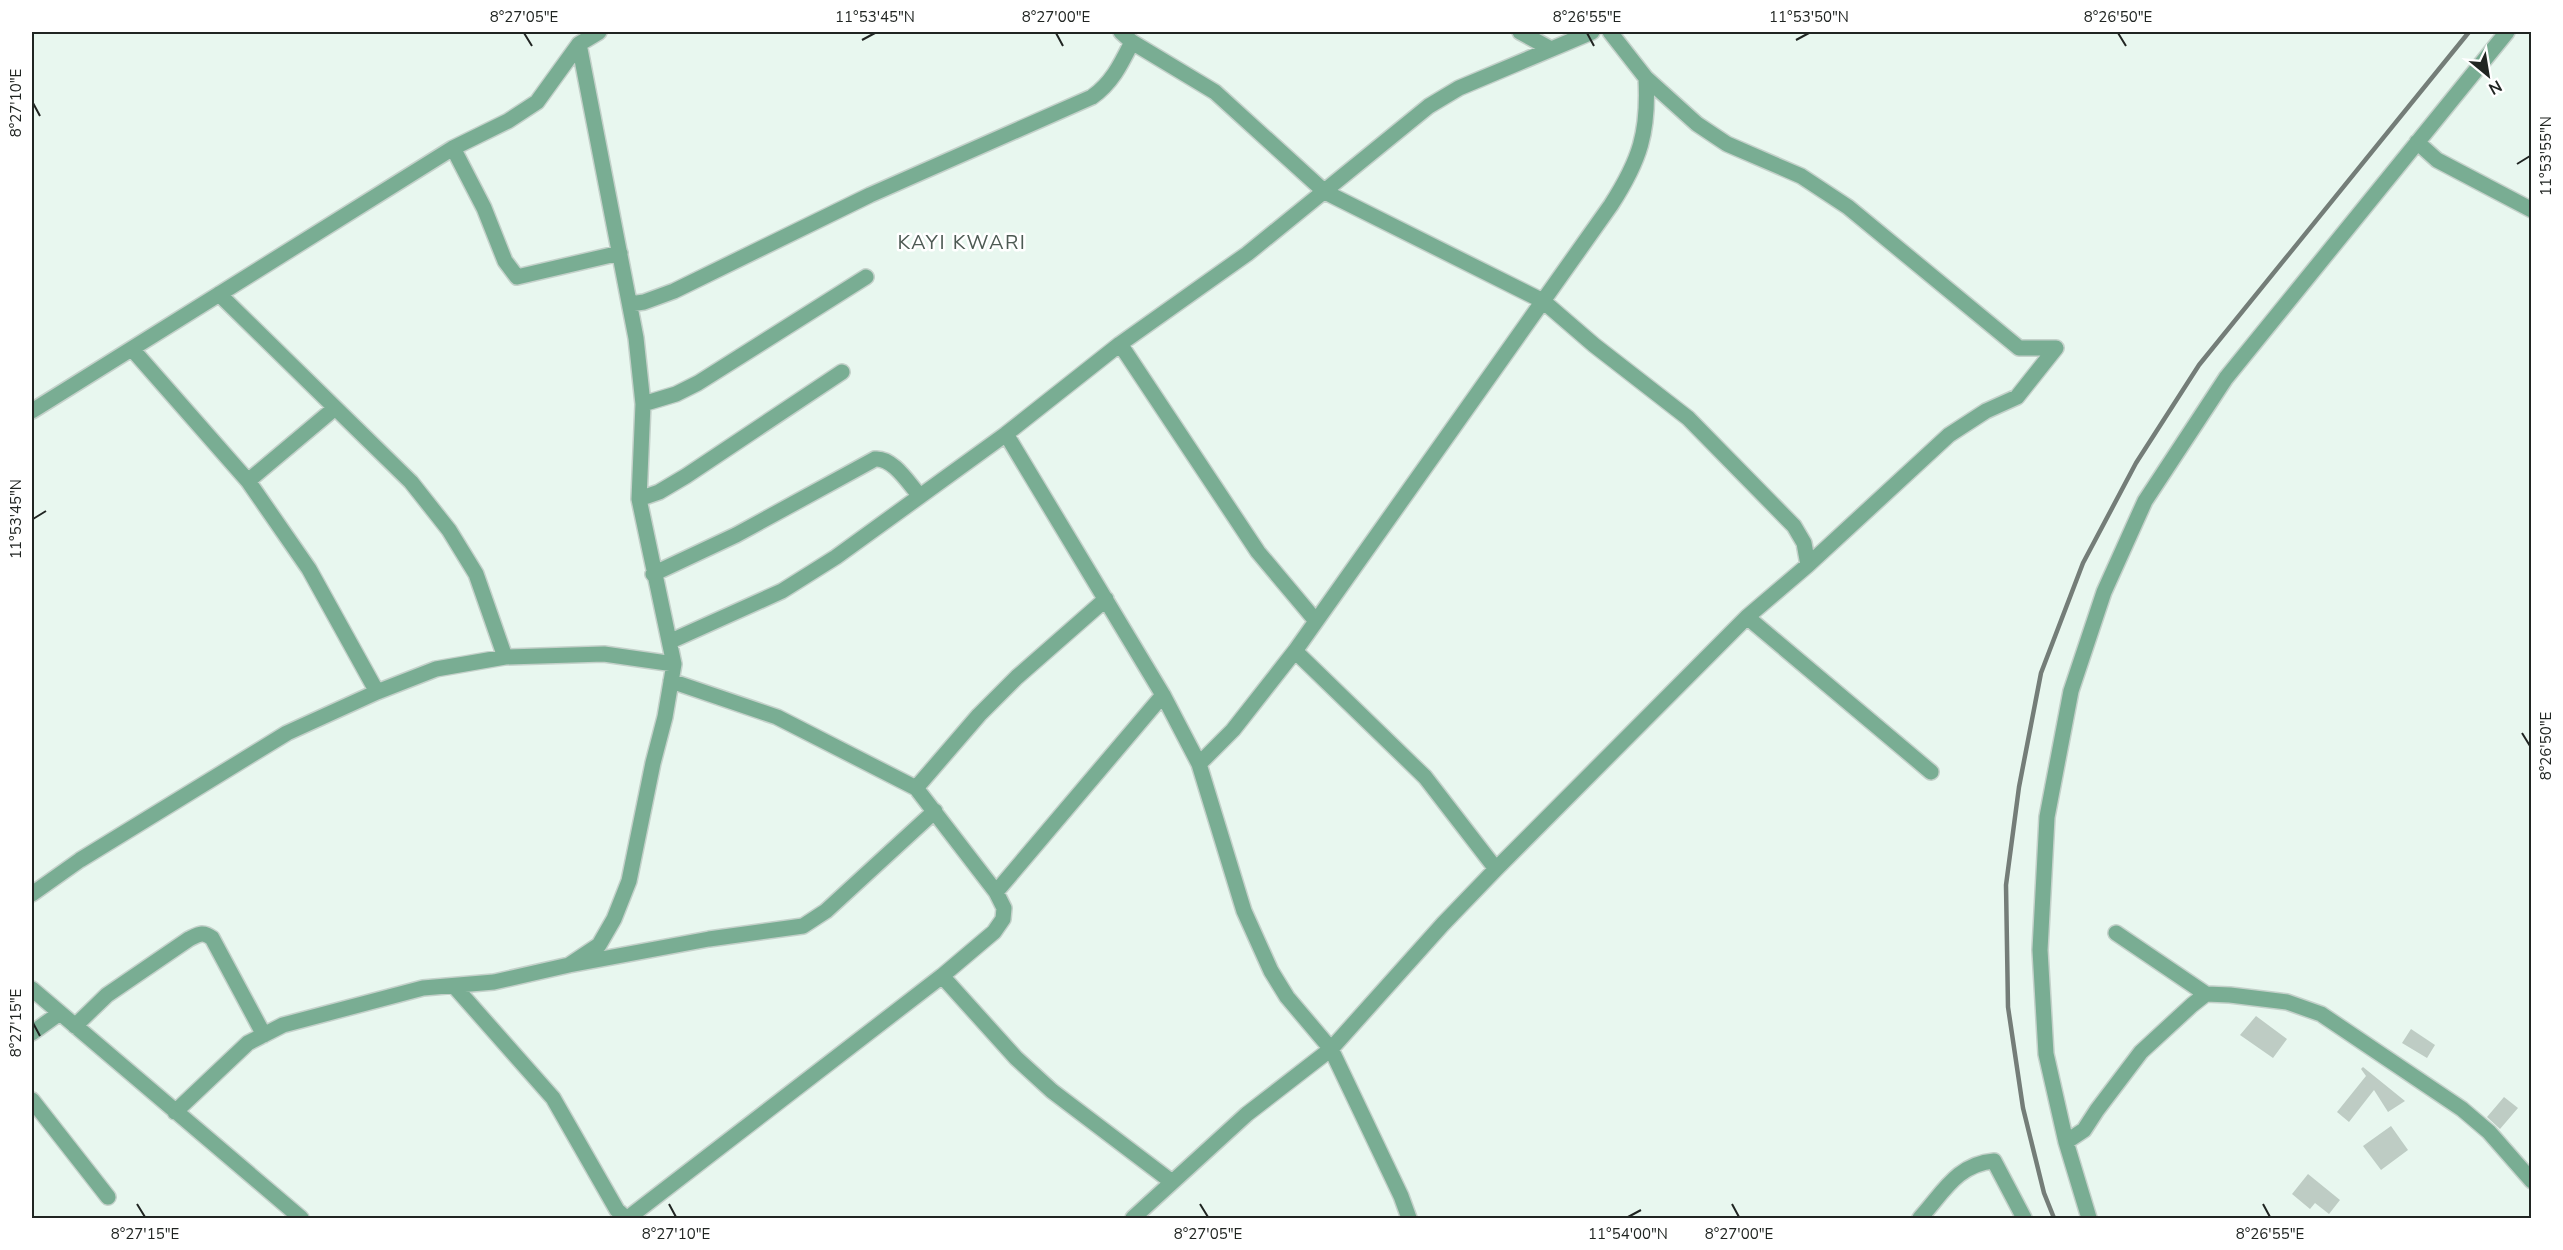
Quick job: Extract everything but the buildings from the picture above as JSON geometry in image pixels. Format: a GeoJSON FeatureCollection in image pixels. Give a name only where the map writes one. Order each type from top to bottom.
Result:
{"type":"FeatureCollection","features":[{"type":"Feature","properties":{"kind":"street"},"geometry":{"type":"LineString","coordinates":[[32,411],[453,148],[508,121],[537,102],[579,44],[599,32]]}},
{"type":"Feature","properties":{"kind":"street"},"geometry":{"type":"LineString","coordinates":[[1520,32],[1551,49]]}},
{"type":"Feature","properties":{"kind":"street"},"geometry":{"type":"LineString","coordinates":[[671,641],[782,591],[836,557],[1006,434],[1120,344],[1247,254],[1429,106],[1459,88],[1592,32]]}},
{"type":"Feature","properties":{"kind":"street"},"geometry":{"type":"LineString","coordinates":[[1133,1218],[1247,1114],[1331,1049],[1443,924],[1747,617],[1808,565],[1948,435],[1986,411],[2017,397],[2056,348],[2019,348],[1848,207],[1801,176],[1715,137],[1697,124],[1646,78],[1610,32]]}},
{"type":"Feature","properties":{"kind":"street"},"geometry":{"type":"LineString","coordinates":[[2089,1218],[2066,1142],[2046,1054],[2040,961],[2046,817],[2071,691],[2104,592],[2145,501],[2226,378],[2506,32]]}},
{"type":"Feature","properties":{"kind":"street"},"geometry":{"type":"LineString","coordinates":[[630,304],[644,302],[674,291],[870,195],[1092,97],[1114,77],[1127,37],[1215,92],[1325,192],[1543,301],[1594,345],[1688,418],[1794,526],[1804,543],[1808,565]]}},
{"type":"Feature","properties":{"kind":"street"},"geometry":{"type":"LineString","coordinates":[[569,965],[599,945],[615,919],[628,881],[674,664],[671,641],[654,574],[639,499],[643,404],[636,338],[579,44]]}},
{"type":"Feature","properties":{"kind":"street"},"geometry":{"type":"LineString","coordinates":[[1198,764],[1233,730],[1295,651],[1630,174],[1643,139],[1648,108],[1646,78]]}},
{"type":"Feature","properties":{"kind":"street"},"geometry":{"type":"LineString","coordinates":[[2417,142],[2437,160],[2532,210]]}},
{"type":"Feature","properties":{"kind":"street"},"geometry":{"type":"LineString","coordinates":[[453,148],[484,208],[505,261],[517,277],[620,253]]}},
{"type":"Feature","properties":{"kind":"street"},"geometry":{"type":"LineString","coordinates":[[643,404],[676,394],[698,383],[866,277]]}},
{"type":"Feature","properties":{"kind":"street"},"geometry":{"type":"LineString","coordinates":[[219,294],[411,482],[449,530],[476,574],[505,657]]}},
{"type":"Feature","properties":{"kind":"street"},"geometry":{"type":"LineString","coordinates":[[1120,344],[1258,552],[1316,621]]}},
{"type":"Feature","properties":{"kind":"street"},"geometry":{"type":"LineString","coordinates":[[132,349],[248,481],[309,569],[377,692]]}},
{"type":"Feature","properties":{"kind":"street"},"geometry":{"type":"LineString","coordinates":[[639,499],[659,492],[686,476],[842,372]]}},
{"type":"Feature","properties":{"kind":"street"},"geometry":{"type":"LineString","coordinates":[[248,481],[335,408]]}},
{"type":"Feature","properties":{"kind":"street"},"geometry":{"type":"LineString","coordinates":[[1006,434],[1163,695],[1198,764],[1244,912],[1271,971],[1287,997],[1331,1049],[1401,1196],[1409,1218]]}},
{"type":"Feature","properties":{"kind":"street"},"geometry":{"type":"LineString","coordinates":[[654,574],[735,535],[875,459],[881,458],[889,462],[920,496]]}},
{"type":"Feature","properties":{"kind":"street"},"geometry":{"type":"LineString","coordinates":[[916,788],[979,715],[1017,677],[1106,599]]}},
{"type":"Feature","properties":{"kind":"street"},"geometry":{"type":"LineString","coordinates":[[1747,617],[1931,772]]}},
{"type":"Feature","properties":{"kind":"street"},"geometry":{"type":"LineString","coordinates":[[1295,651],[1425,777],[1496,869]]}},
{"type":"Feature","properties":{"kind":"street"},"geometry":{"type":"LineString","coordinates":[[32,894],[80,860],[287,733],[377,692],[436,669],[505,657],[604,654],[674,664]]}},
{"type":"Feature","properties":{"kind":"street"},"geometry":{"type":"LineString","coordinates":[[454,986],[553,1098],[617,1210],[622,1217],[627,1218],[942,976],[994,932],[1003,919],[1004,908],[996,892],[916,788],[777,717],[671,681]]}},
{"type":"Feature","properties":{"kind":"street"},"geometry":{"type":"LineString","coordinates":[[996,892],[1163,695]]}},
{"type":"Feature","properties":{"kind":"street"},"geometry":{"type":"LineString","coordinates":[[175,1112],[248,1043],[283,1025],[423,988],[494,982],[569,965],[709,939],[803,926],[826,911],[935,811]]}},
{"type":"Feature","properties":{"kind":"street"},"geometry":{"type":"LineString","coordinates":[[75,1026],[107,995],[189,939],[200,933],[206,933],[212,938],[264,1035]]}},
{"type":"Feature","properties":{"kind":"street"},"geometry":{"type":"LineString","coordinates":[[2116,933],[2206,994],[2287,1002],[2321,1014],[2462,1109],[2489,1132],[2532,1180]]}},
{"type":"Feature","properties":{"kind":"street"},"geometry":{"type":"LineString","coordinates":[[942,976],[1016,1058],[1052,1091],[1172,1182]]}},
{"type":"Feature","properties":{"kind":"street"},"geometry":{"type":"LineString","coordinates":[[32,989],[301,1218]]}},
{"type":"Feature","properties":{"kind":"street"},"geometry":{"type":"LineString","coordinates":[[2066,1142],[2085,1130],[2097,1110],[2141,1052],[2206,994]]}},
{"type":"Feature","properties":{"kind":"street"},"geometry":{"type":"LineString","coordinates":[[32,1033],[60,1013]]}},
{"type":"Feature","properties":{"kind":"street"},"geometry":{"type":"LineString","coordinates":[[32,1100],[108,1197]]}},
{"type":"Feature","properties":{"kind":"street"},"geometry":{"type":"LineString","coordinates":[[1920,1218],[1949,1182],[1979,1162],[1994,1161],[2024,1218]]}},
{"type":"Feature","properties":{"kind":"railway"},"geometry":{"type":"LineString","coordinates":[[2054,1218],[2044,1193],[2023,1108],[2008,1007],[2006,885],[2019,787],[2041,673],[2083,563],[2136,463],[2199,365],[2469,32]]}},
{"type":"Feature","properties":{"kind":"district","name":"KAYI KWARI"},"geometry":{"type":"Point","coordinates":[962,242]}}]}
